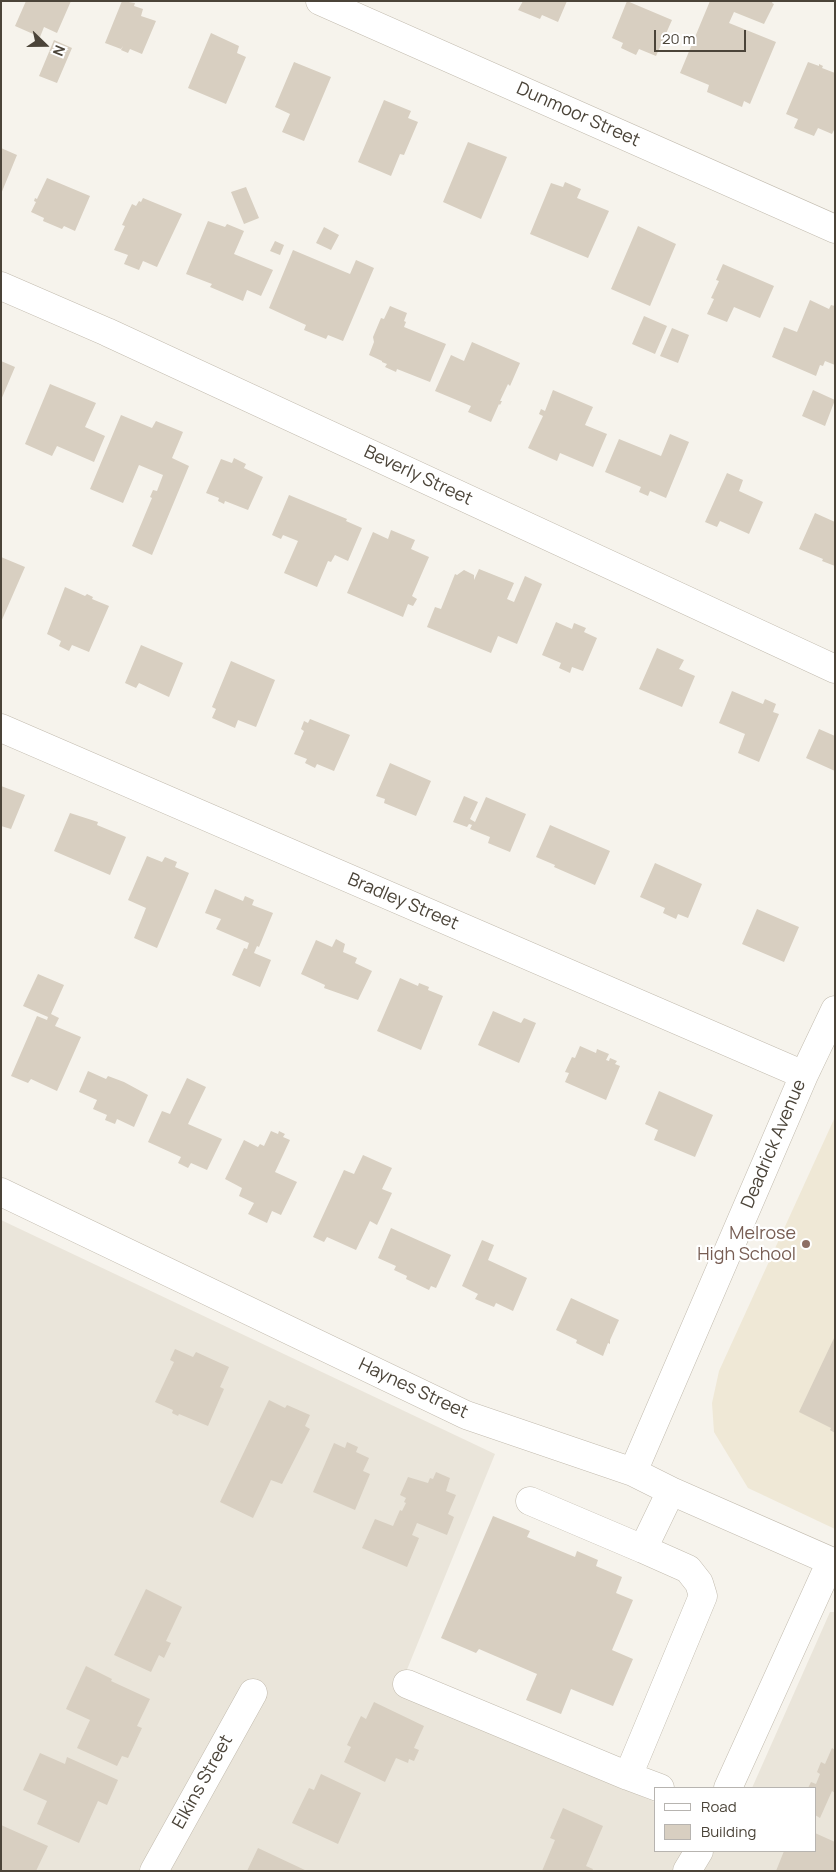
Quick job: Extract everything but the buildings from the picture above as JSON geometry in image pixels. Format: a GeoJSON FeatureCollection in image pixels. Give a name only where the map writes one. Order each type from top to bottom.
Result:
{"type":"FeatureCollection","features":[{"type":"Feature","properties":{"kind":"street","name":"Dunmoor Street"},"geometry":{"type":"LineString","coordinates":[[320,1],[835,230]]}},
{"type":"Feature","properties":{"kind":"street","name":"Beverly Street"},"geometry":{"type":"LineString","coordinates":[[1,286],[107,332],[835,669]]}},
{"type":"Feature","properties":{"kind":"street","name":"Bradley Street"},"geometry":{"type":"LineString","coordinates":[[1,728],[804,1075]]}},
{"type":"Feature","properties":{"kind":"street","name":"Deadrick Avenue"},"geometry":{"type":"LineString","coordinates":[[633,1472],[804,1075],[835,1010]]}},
{"type":"Feature","properties":{"kind":"street","name":"Haynes Street"},"geometry":{"type":"LineString","coordinates":[[1,1192],[466,1415],[633,1472],[670,1491],[833,1562]]}},
{"type":"Feature","properties":{"kind":"street"},"geometry":{"type":"LineString","coordinates":[[643,1549],[670,1491]]}},
{"type":"Feature","properties":{"kind":"street"},"geometry":{"type":"LineString","coordinates":[[530,1501],[688,1570],[699,1583],[703,1596],[628,1776]]}},
{"type":"Feature","properties":{"kind":"street"},"geometry":{"type":"LineString","coordinates":[[728,1787],[833,1562]]}},
{"type":"Feature","properties":{"kind":"street"},"geometry":{"type":"LineString","coordinates":[[407,1684],[657,1787]]}},
{"type":"Feature","properties":{"kind":"street","name":"Elkins Street"},"geometry":{"type":"LineString","coordinates":[[154,1871],[253,1693]]}},
{"type":"Feature","properties":{"kind":"street"},"geometry":{"type":"LineString","coordinates":[[687,1871],[698,1852]]}},
{"type":"Feature","properties":{"kind":"shaded area","name":"Melrose High School"},"geometry":{"type":"Polygon","coordinates":[[[835,1117],[835,1529],[748,1488],[714,1432],[712,1403],[719,1371],[835,1117]]]}},
{"type":"Feature","properties":{"kind":"shaded area"},"geometry":{"type":"Polygon","coordinates":[[[1,1220],[495,1454],[397,1694],[654,1802],[654,1852],[816,1852],[816,1787],[752,1787],[830,1612],[835,1612],[835,1871],[1,1871],[1,1220]]]}},
{"type":"Feature","properties":{"kind":"place","name":"Melrose High School"},"geometry":{"type":"Point","coordinates":[806,1244]}}]}
